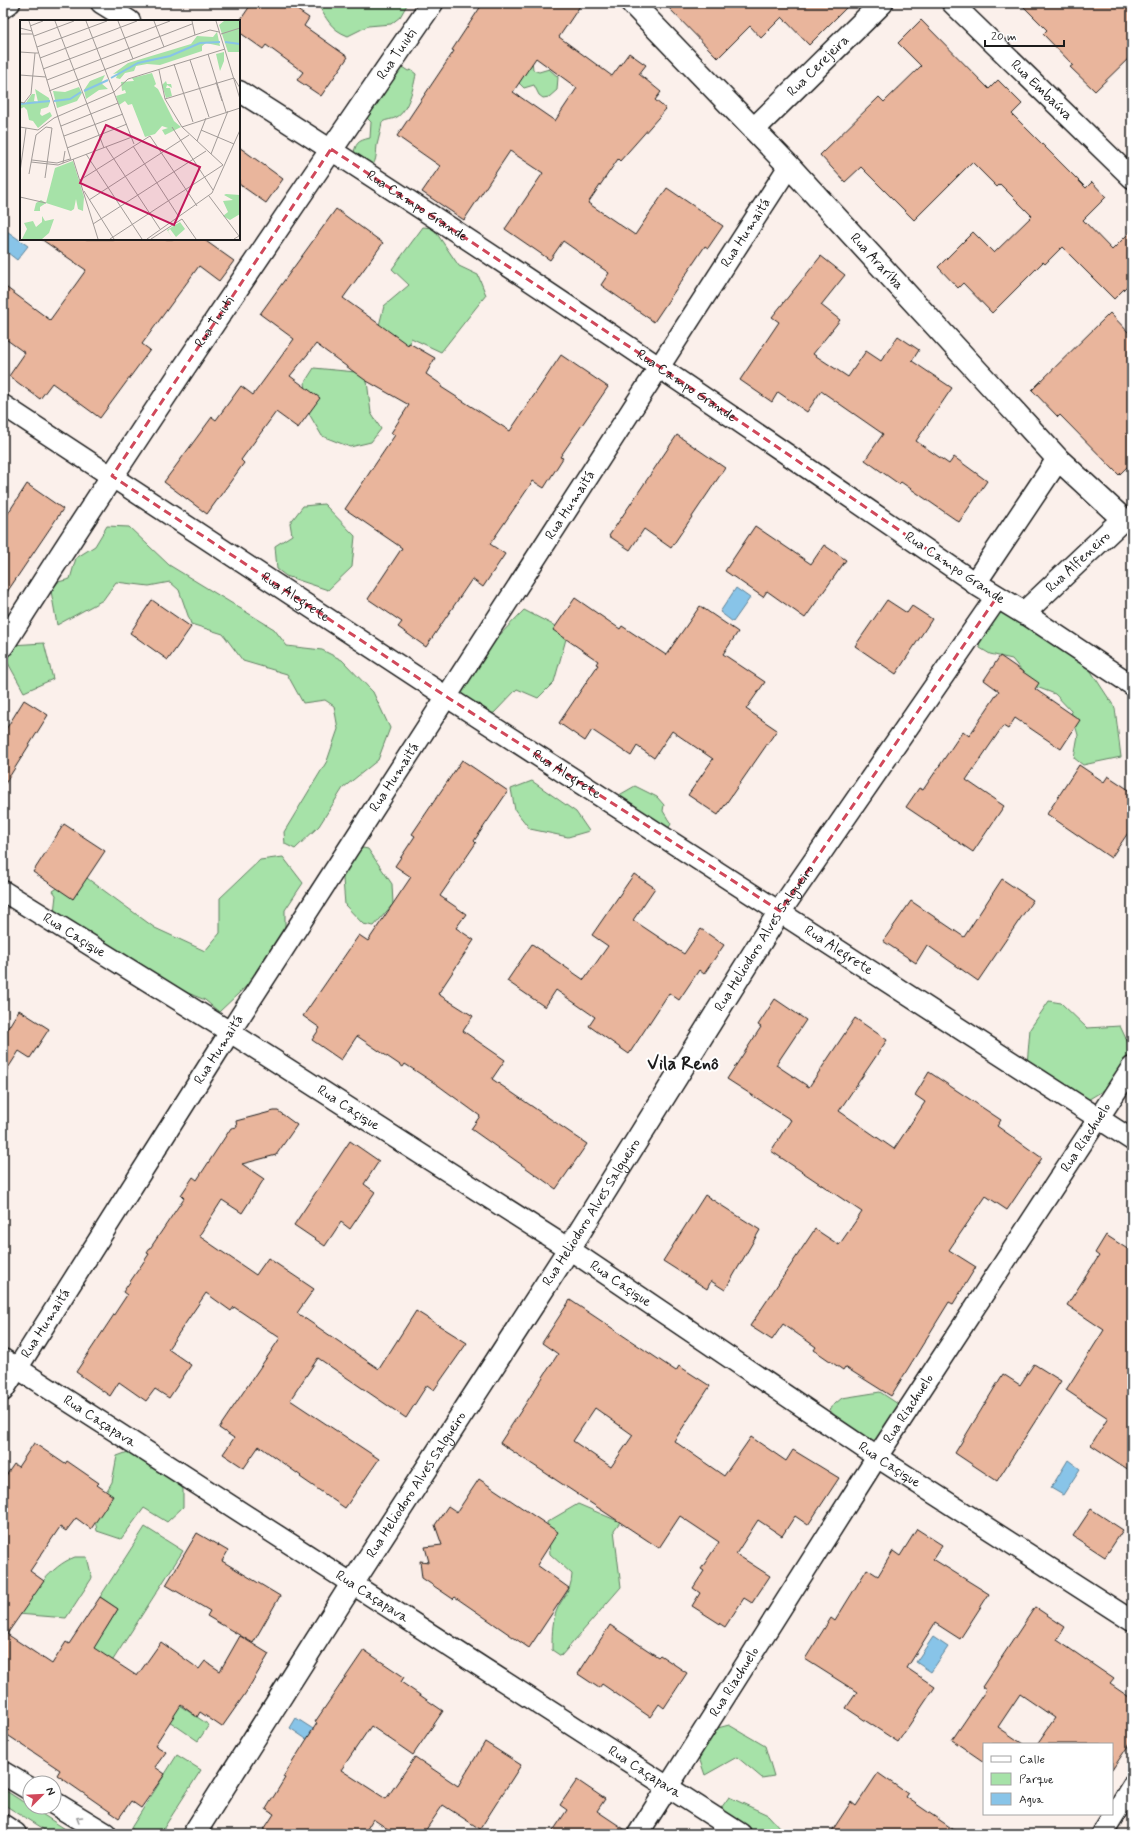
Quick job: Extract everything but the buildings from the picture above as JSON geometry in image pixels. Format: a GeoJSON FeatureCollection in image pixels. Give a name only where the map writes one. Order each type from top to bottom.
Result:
{"type":"FeatureCollection","features":[{"type":"Feature","properties":{"kind":"street"},"geometry":{"type":"LineString","coordinates":[[3,8],[10,3]]}},
{"type":"Feature","properties":{"kind":"street"},"geometry":{"type":"LineString","coordinates":[[101,3],[128,20]]}},
{"type":"Feature","properties":{"kind":"street","name":"Rua Tuiuti"},"geometry":{"type":"LineString","coordinates":[[3,645],[112,476],[331,149],[432,3]]}},
{"type":"Feature","properties":{"kind":"street","name":"Rua Araríba"},"geometry":{"type":"LineString","coordinates":[[632,3],[789,166],[1058,459],[1128,514]]}},
{"type":"Feature","properties":{"kind":"street","name":"Rua Cerejeira"},"geometry":{"type":"LineString","coordinates":[[754,129],[882,3]]}},
{"type":"Feature","properties":{"kind":"street","name":"Rua Embaúva"},"geometry":{"type":"LineString","coordinates":[[952,3],[1132,178]]}},
{"type":"Feature","properties":{"kind":"street","name":"Rua Campo Grande"},"geometry":{"type":"LineString","coordinates":[[240,92],[331,149],[660,367],[975,583],[1024,613],[1132,685]]}},
{"type":"Feature","properties":{"kind":"street","name":"Rua Humaitá"},"geometry":{"type":"LineString","coordinates":[[3,1391],[10,1364],[230,1032],[789,166]]}},
{"type":"Feature","properties":{"kind":"street","name":"Rua Alegrete"},"geometry":{"type":"LineString","coordinates":[[3,405],[447,697],[1132,1140]]}},
{"type":"Feature","properties":{"kind":"street"},"geometry":{"type":"LineString","coordinates":[[975,583],[1058,459]]}},
{"type":"Feature","properties":{"kind":"street","name":"Rua Alfeneiro"},"geometry":{"type":"LineString","coordinates":[[1024,613],[1128,514]]}},
{"type":"Feature","properties":{"kind":"street","name":"Rua Heliodoro Alves Salgueiro"},"geometry":{"type":"LineString","coordinates":[[194,1834],[352,1584],[569,1249],[780,911],[997,597]]}},
{"type":"Feature","properties":{"kind":"street","name":"Rua Caçique"},"geometry":{"type":"LineString","coordinates":[[3,891],[230,1032],[569,1249],[876,1457],[1132,1621]]}},
{"type":"Feature","properties":{"kind":"street","name":"Rua Riachuelo"},"geometry":{"type":"LineString","coordinates":[[638,1834],[876,1457],[1132,1067]]}},
{"type":"Feature","properties":{"kind":"street","name":"Rua Caçapava"},"geometry":{"type":"LineString","coordinates":[[10,1364],[742,1834]]}},
{"type":"Feature","properties":{"kind":"street"},"geometry":{"type":"LineString","coordinates":[[3,1773],[22,1784]]}},
{"type":"Feature","properties":{"kind":"street"},"geometry":{"type":"LineString","coordinates":[[1102,1834],[1132,1786]]}},
{"type":"Feature","properties":{"kind":"street"},"geometry":{"type":"LineString","coordinates":[[62,1808],[104,1834]]}},
{"type":"Feature","properties":{"kind":"street"},"geometry":{"type":"LineString","coordinates":[[3,1826],[16,1834]]}},
{"type":"Feature","properties":{"kind":"highlighted area"},"geometry":{"type":"Polygon","coordinates":[[[331,149],[660,367],[997,597],[780,911],[447,697],[112,476],[331,149]]]}},
{"type":"Feature","properties":{"kind":"green space"},"geometry":{"type":"Polygon","coordinates":[[[317,3],[408,3],[400,17],[391,24],[368,26],[348,36],[333,27],[326,19],[317,3]]]}},
{"type":"Feature","properties":{"kind":"green space"},"geometry":{"type":"Polygon","coordinates":[[[532,59],[533,70],[539,72],[549,69],[558,77],[557,90],[549,97],[543,98],[539,95],[534,85],[524,88],[517,81],[532,59]]]}},
{"type":"Feature","properties":{"kind":"green space"},"geometry":{"type":"Polygon","coordinates":[[[402,67],[408,71],[411,70],[416,74],[412,91],[401,114],[395,118],[382,122],[377,145],[376,159],[372,166],[353,156],[358,143],[362,140],[370,138],[371,122],[364,115],[391,68],[402,67]]]}},
{"type":"Feature","properties":{"kind":"green space"},"geometry":{"type":"Polygon","coordinates":[[[423,227],[433,228],[459,266],[478,275],[486,295],[441,352],[411,338],[409,350],[376,337],[384,306],[409,285],[392,269],[423,227]]]}},
{"type":"Feature","properties":{"kind":"green space"},"geometry":{"type":"Polygon","coordinates":[[[314,368],[366,373],[371,413],[381,429],[371,442],[350,447],[322,436],[308,412],[305,382],[314,368]]]}},
{"type":"Feature","properties":{"kind":"green space"},"geometry":{"type":"Polygon","coordinates":[[[324,504],[355,536],[352,567],[328,590],[286,576],[277,569],[275,546],[292,535],[290,523],[303,506],[324,504]]]}},
{"type":"Feature","properties":{"kind":"green space"},"geometry":{"type":"Polygon","coordinates":[[[107,526],[129,527],[169,565],[274,629],[287,646],[322,650],[342,660],[373,692],[390,728],[378,760],[343,788],[319,826],[295,849],[285,844],[284,832],[327,761],[338,729],[334,706],[325,700],[303,703],[287,674],[243,661],[223,634],[191,624],[179,590],[170,582],[149,586],[116,582],[103,600],[57,625],[51,591],[58,582],[70,579],[76,558],[95,546],[107,526]]]}},
{"type":"Feature","properties":{"kind":"green space"},"geometry":{"type":"Polygon","coordinates":[[[1008,609],[1075,647],[1115,708],[1121,757],[1083,765],[1074,758],[1078,735],[1071,711],[1055,694],[1034,686],[1012,659],[990,654],[980,648],[977,636],[988,617],[1008,609]]]}},
{"type":"Feature","properties":{"kind":"green space"},"geometry":{"type":"Polygon","coordinates":[[[524,610],[561,629],[566,639],[554,682],[538,698],[517,689],[494,713],[482,715],[451,685],[524,610]]]}},
{"type":"Feature","properties":{"kind":"green space"},"geometry":{"type":"Polygon","coordinates":[[[44,643],[53,679],[24,692],[3,654],[11,645],[44,643]]]}},
{"type":"Feature","properties":{"kind":"green space"},"geometry":{"type":"Polygon","coordinates":[[[532,781],[576,812],[589,831],[568,837],[530,829],[515,810],[511,789],[532,781]]]}},
{"type":"Feature","properties":{"kind":"green space"},"geometry":{"type":"Polygon","coordinates":[[[635,786],[657,797],[664,805],[663,811],[671,824],[664,835],[614,798],[635,786]]]}},
{"type":"Feature","properties":{"kind":"green space"},"geometry":{"type":"Polygon","coordinates":[[[363,848],[368,849],[392,884],[393,904],[374,926],[363,924],[345,905],[342,866],[363,848]]]}},
{"type":"Feature","properties":{"kind":"green space"},"geometry":{"type":"Polygon","coordinates":[[[283,857],[303,883],[285,910],[285,931],[257,976],[219,1012],[205,1000],[132,970],[54,913],[56,895],[53,891],[80,873],[155,928],[205,951],[220,933],[220,898],[260,860],[283,857]]]}},
{"type":"Feature","properties":{"kind":"green space"},"geometry":{"type":"Polygon","coordinates":[[[1049,1001],[1061,1003],[1087,1028],[1120,1026],[1130,1047],[1126,1070],[1121,1080],[1081,1104],[1027,1065],[1030,1029],[1049,1001]]]}},
{"type":"Feature","properties":{"kind":"green space"},"geometry":{"type":"Polygon","coordinates":[[[880,1392],[901,1406],[883,1440],[854,1439],[829,1409],[842,1398],[880,1392]]]}},
{"type":"Feature","properties":{"kind":"green space"},"geometry":{"type":"Polygon","coordinates":[[[128,1452],[154,1463],[183,1489],[183,1507],[167,1522],[144,1508],[121,1539],[97,1531],[94,1513],[112,1482],[117,1456],[128,1452]]]}},
{"type":"Feature","properties":{"kind":"green space"},"geometry":{"type":"Polygon","coordinates":[[[578,1504],[620,1522],[614,1530],[621,1587],[561,1656],[552,1650],[553,1626],[556,1612],[570,1586],[572,1574],[550,1554],[547,1522],[578,1504]]]}},
{"type":"Feature","properties":{"kind":"green space"},"geometry":{"type":"Polygon","coordinates":[[[145,1527],[183,1551],[111,1663],[73,1638],[105,1630],[118,1609],[100,1597],[145,1527]]]}},
{"type":"Feature","properties":{"kind":"green space"},"geometry":{"type":"Polygon","coordinates":[[[75,1557],[87,1557],[92,1578],[66,1618],[18,1614],[50,1573],[66,1561],[75,1557]]]}},
{"type":"Feature","properties":{"kind":"green space"},"geometry":{"type":"Polygon","coordinates":[[[179,1705],[209,1725],[198,1741],[169,1721],[179,1705]]]}},
{"type":"Feature","properties":{"kind":"green space"},"geometry":{"type":"Polygon","coordinates":[[[729,1725],[765,1746],[774,1776],[762,1778],[737,1757],[705,1775],[698,1755],[706,1731],[729,1725]]]}},
{"type":"Feature","properties":{"kind":"green space"},"geometry":{"type":"Polygon","coordinates":[[[177,1755],[201,1770],[160,1834],[140,1834],[131,1828],[177,1755]]]}},
{"type":"Feature","properties":{"kind":"green space"},"geometry":{"type":"Polygon","coordinates":[[[3,1789],[22,1801],[22,1815],[43,1815],[73,1834],[51,1834],[3,1804],[3,1789]]]}},
{"type":"Feature","properties":{"kind":"green space"},"geometry":{"type":"Polygon","coordinates":[[[729,1797],[768,1815],[780,1828],[777,1834],[759,1834],[726,1827],[719,1811],[729,1797]]]}},
{"type":"Feature","properties":{"kind":"water"},"geometry":{"type":"Polygon","coordinates":[[[4,229],[28,246],[17,260],[3,249],[4,229]]]}},
{"type":"Feature","properties":{"kind":"water"},"geometry":{"type":"Polygon","coordinates":[[[736,588],[750,598],[733,622],[720,612],[736,588]]]}},
{"type":"Feature","properties":{"kind":"water"},"geometry":{"type":"Polygon","coordinates":[[[1068,1460],[1080,1469],[1063,1495],[1051,1488],[1068,1460]]]}},
{"type":"Feature","properties":{"kind":"water"},"geometry":{"type":"Polygon","coordinates":[[[933,1637],[948,1647],[931,1672],[916,1662],[933,1637]]]}},
{"type":"Feature","properties":{"kind":"water"},"geometry":{"type":"Polygon","coordinates":[[[296,1718],[324,1736],[318,1747],[290,1728],[296,1718]]]}},
{"type":"Feature","properties":{"kind":"district","name":"Vila Renô"},"geometry":{"type":"Point","coordinates":[683,1064]}}]}
